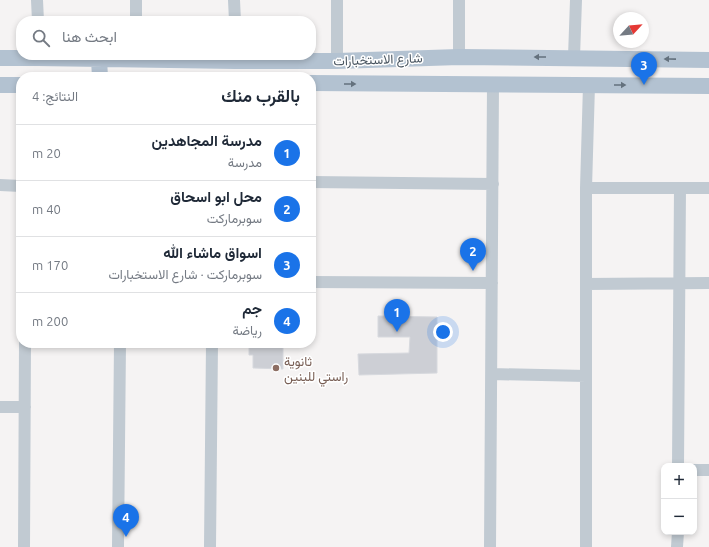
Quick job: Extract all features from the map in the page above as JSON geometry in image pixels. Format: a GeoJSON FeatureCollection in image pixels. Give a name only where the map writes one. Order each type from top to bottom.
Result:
{"type":"FeatureCollection","features":[{"type":"Feature","properties":{"kind":"main road","name":"شارع الاستخبارات"},"geometry":{"type":"LineString","coordinates":[[303,60],[337,61],[459,56],[709,60]]}},
{"type":"Feature","properties":{"kind":"main road","name":"شارع الاستخبارات"},"geometry":{"type":"LineString","coordinates":[[0,58],[16,57]]}},
{"type":"Feature","properties":{"kind":"main road"},"geometry":{"type":"LineString","coordinates":[[99,60],[100,72]]}},
{"type":"Feature","properties":{"kind":"main road","name":"شارع الاستخبارات"},"geometry":{"type":"LineString","coordinates":[[316,83],[709,86]]}},
{"type":"Feature","properties":{"kind":"main road"},"geometry":{"type":"LineString","coordinates":[[0,85],[16,85]]}},
{"type":"Feature","properties":{"kind":"street"},"geometry":{"type":"LineString","coordinates":[[38,0],[38,16]]}},
{"type":"Feature","properties":{"kind":"street"},"geometry":{"type":"LineString","coordinates":[[136,0],[136,16]]}},
{"type":"Feature","properties":{"kind":"street"},"geometry":{"type":"LineString","coordinates":[[234,0],[235,16]]}},
{"type":"Feature","properties":{"kind":"street"},"geometry":{"type":"LineString","coordinates":[[337,0],[337,61]]}},
{"type":"Feature","properties":{"kind":"street"},"geometry":{"type":"LineString","coordinates":[[459,0],[459,56]]}},
{"type":"Feature","properties":{"kind":"street"},"geometry":{"type":"LineString","coordinates":[[574,58],[576,0]]}},
{"type":"Feature","properties":{"kind":"street"},"geometry":{"type":"LineString","coordinates":[[490,547],[493,85]]}},
{"type":"Feature","properties":{"kind":"street"},"geometry":{"type":"LineString","coordinates":[[586,547],[586,188],[589,85]]}},
{"type":"Feature","properties":{"kind":"street"},"geometry":{"type":"LineString","coordinates":[[316,182],[493,184]]}},
{"type":"Feature","properties":{"kind":"street"},"geometry":{"type":"LineString","coordinates":[[0,185],[16,186]]}},
{"type":"Feature","properties":{"kind":"street"},"geometry":{"type":"LineString","coordinates":[[586,188],[709,188]]}},
{"type":"Feature","properties":{"kind":"street"},"geometry":{"type":"LineString","coordinates":[[678,463],[680,188]]}},
{"type":"Feature","properties":{"kind":"street"},"geometry":{"type":"LineString","coordinates":[[316,282],[492,283]]}},
{"type":"Feature","properties":{"kind":"street"},"geometry":{"type":"LineString","coordinates":[[586,284],[709,283]]}},
{"type":"Feature","properties":{"kind":"street"},"geometry":{"type":"LineString","coordinates":[[24,547],[25,348]]}},
{"type":"Feature","properties":{"kind":"street"},"geometry":{"type":"LineString","coordinates":[[118,547],[120,348]]}},
{"type":"Feature","properties":{"kind":"street"},"geometry":{"type":"LineString","coordinates":[[210,547],[212,348]]}},
{"type":"Feature","properties":{"kind":"street"},"geometry":{"type":"LineString","coordinates":[[492,374],[586,376]]}},
{"type":"Feature","properties":{"kind":"street"},"geometry":{"type":"LineString","coordinates":[[0,407],[25,407]]}},
{"type":"Feature","properties":{"kind":"street"},"geometry":{"type":"LineString","coordinates":[[697,470],[709,470]]}},
{"type":"Feature","properties":{"kind":"street"},"geometry":{"type":"LineString","coordinates":[[677,547],[678,535]]}},
{"type":"Feature","properties":{"kind":"building"},"geometry":{"type":"Polygon","coordinates":[[[378,316],[437,317],[437,373],[359,375],[358,354],[409,353],[410,337],[378,337],[378,316]]]}},
{"type":"Feature","properties":{"kind":"building"},"geometry":{"type":"Polygon","coordinates":[[[249,348],[283,348],[283,369],[253,368],[253,355],[249,355],[249,348]]]}},
{"type":"Feature","properties":{"kind":"place","name":"اسواق ماشاء الله"},"geometry":{"type":"Point","coordinates":[644,85]}},
{"type":"Feature","properties":{"kind":"place","name":"محل ابو اسحاق"},"geometry":{"type":"Point","coordinates":[473,271]}},
{"type":"Feature","properties":{"kind":"place","name":"مدرسة المجاهدين"},"geometry":{"type":"Point","coordinates":[397,332]}},
{"type":"Feature","properties":{"kind":"place","name":"ثانوية راستي للبنين"},"geometry":{"type":"Point","coordinates":[276,368]}},
{"type":"Feature","properties":{"kind":"place","name":"جم"},"geometry":{"type":"Point","coordinates":[126,537]}}]}
